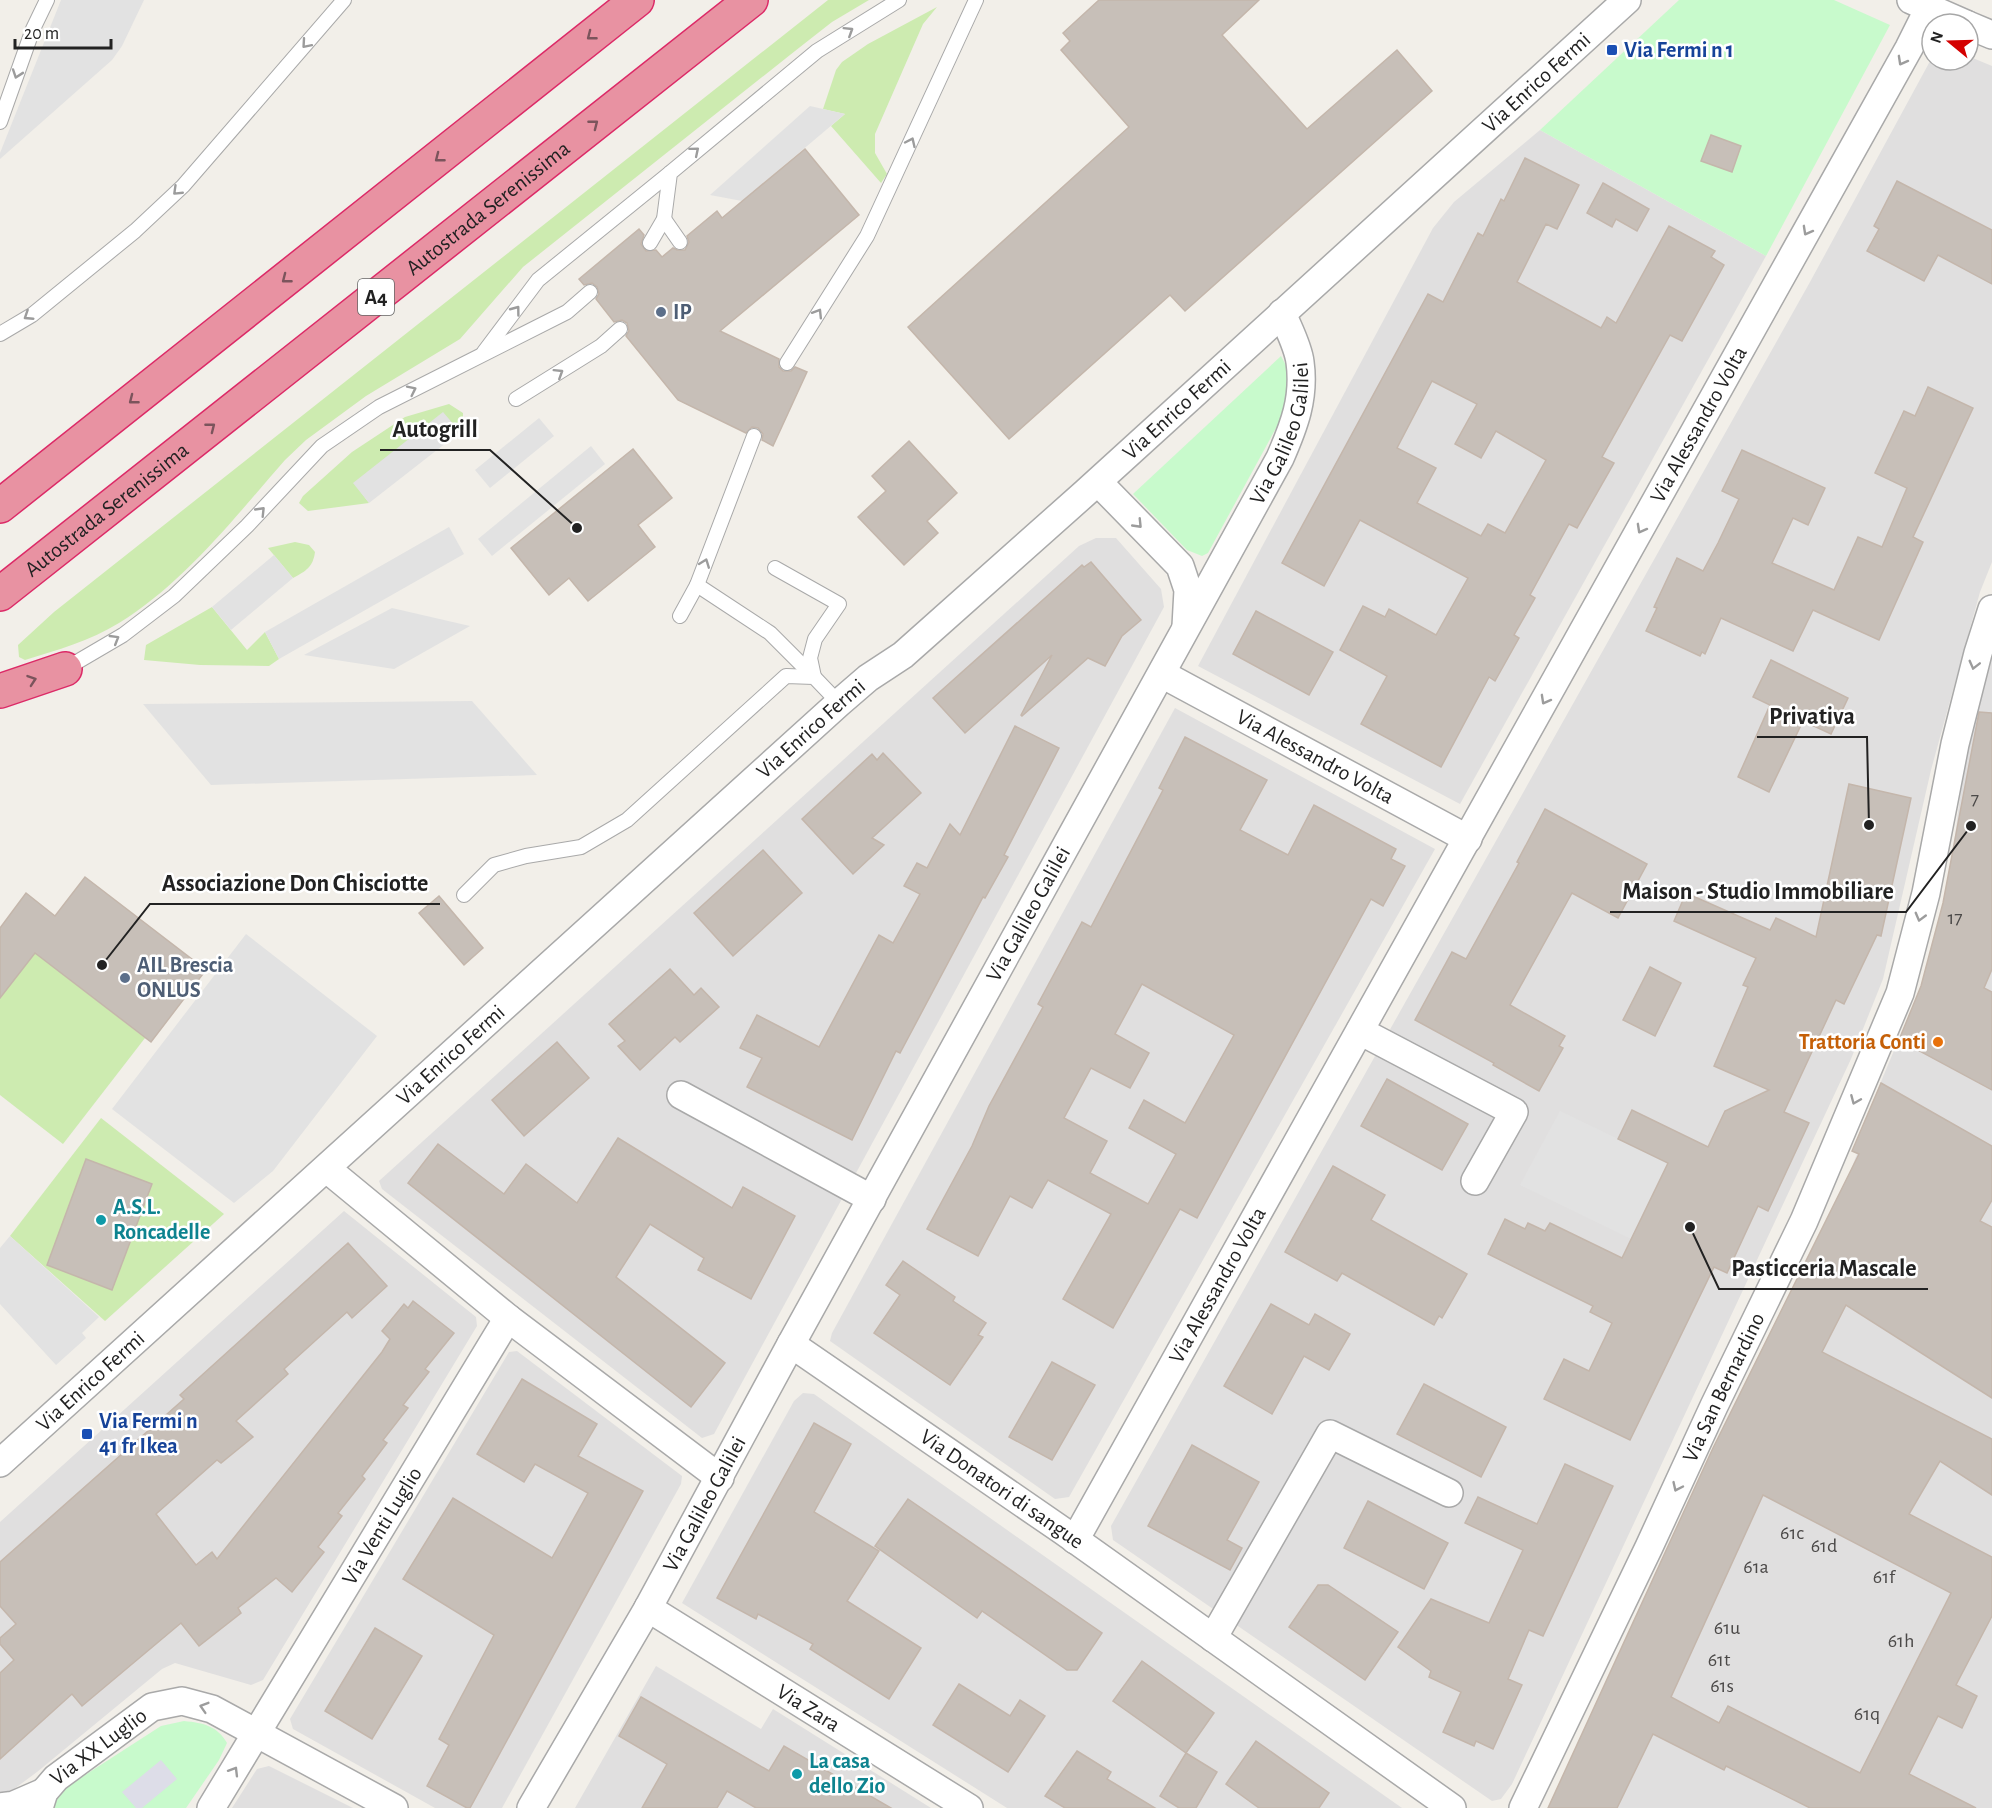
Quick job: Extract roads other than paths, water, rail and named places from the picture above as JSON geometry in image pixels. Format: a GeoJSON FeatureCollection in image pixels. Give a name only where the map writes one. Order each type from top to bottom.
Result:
{"type":"FeatureCollection","features":[{"type":"Feature","properties":{"kind":"highway"},"geometry":{"type":"LineString","coordinates":[[0,506],[637,0]]}},
{"type":"Feature","properties":{"kind":"highway","name":"Autostrada Serenissima"},"geometry":{"type":"LineString","coordinates":[[0,594],[751,0]]}},
{"type":"Feature","properties":{"kind":"highway"},"geometry":{"type":"LineString","coordinates":[[0,691],[65,669]]}},
{"type":"Feature","properties":{"kind":"street","name":"Via Enrico Fermi"},"geometry":{"type":"LineString","coordinates":[[0,1463],[327,1169],[838,703],[868,678],[903,655],[1098,482],[1627,0]]}},
{"type":"Feature","properties":{"kind":"street"},"geometry":{"type":"LineString","coordinates":[[1920,4],[1939,12]]}},
{"type":"Feature","properties":{"kind":"street","name":"Via Alessandro Volta"},"geometry":{"type":"LineString","coordinates":[[1075,1540],[1909,48],[1920,4]]}},
{"type":"Feature","properties":{"kind":"street","name":"Via Galileo Galilei"},"geometry":{"type":"LineString","coordinates":[[531,1808],[648,1608],[791,1344],[1280,458],[1296,421],[1301,388],[1300,360],[1282,313]]}},
{"type":"Feature","properties":{"kind":"street","name":"Via Galileo Galilei"},"geometry":{"type":"LineString","coordinates":[[1098,482],[1180,566],[1188,590],[1186,631]]}},
{"type":"Feature","properties":{"kind":"street","name":"Via Galileo Galilei"},"geometry":{"type":"LineString","coordinates":[[1180,566],[1192,570],[1206,567],[1230,551]]}},
{"type":"Feature","properties":{"kind":"street","name":"Via San Bernardino"},"geometry":{"type":"LineString","coordinates":[[1523,1808],[1804,1221],[1900,993],[1926,893],[1955,744],[1978,652],[1992,609]]}},
{"type":"Feature","properties":{"kind":"street","name":"Via Alessandro Volta"},"geometry":{"type":"LineString","coordinates":[[1162,674],[1468,839]]}},
{"type":"Feature","properties":{"kind":"street"},"geometry":{"type":"LineString","coordinates":[[1360,1031],[1514,1112],[1475,1181]]}},
{"type":"Feature","properties":{"kind":"street"},"geometry":{"type":"LineString","coordinates":[[681,1095],[872,1199]]}},
{"type":"Feature","properties":{"kind":"street"},"geometry":{"type":"LineString","coordinates":[[327,1169],[508,1317],[720,1478]]}},
{"type":"Feature","properties":{"kind":"street","name":"Via Venti Luglio"},"geometry":{"type":"LineString","coordinates":[[256,1734],[508,1317]]}},
{"type":"Feature","properties":{"kind":"street","name":"Via Donatori di sangue"},"geometry":{"type":"LineString","coordinates":[[791,1344],[1075,1540],[1452,1808]]}},
{"type":"Feature","properties":{"kind":"street"},"geometry":{"type":"LineString","coordinates":[[1213,1638],[1330,1434],[1449,1493]]}},
{"type":"Feature","properties":{"kind":"street","name":"Via Zara"},"geometry":{"type":"LineString","coordinates":[[648,1608],[969,1808]]}},
{"type":"Feature","properties":{"kind":"street","name":"Via XX Luglio"},"geometry":{"type":"LineString","coordinates":[[0,1807],[41,1800],[56,1778],[152,1707],[182,1701],[212,1709],[394,1808]]}},
{"type":"Feature","properties":{"kind":"street"},"geometry":{"type":"LineString","coordinates":[[211,1808],[256,1734]]}},
{"type":"Feature","properties":{"kind":"lane"},"geometry":{"type":"LineString","coordinates":[[0,122],[33,29],[47,0]]}},
{"type":"Feature","properties":{"kind":"lane"},"geometry":{"type":"LineString","coordinates":[[0,334],[32,315],[135,231],[183,186],[344,0]]}},
{"type":"Feature","properties":{"kind":"lane"},"geometry":{"type":"LineString","coordinates":[[481,356],[538,280],[817,51],[899,0]]}},
{"type":"Feature","properties":{"kind":"lane"},"geometry":{"type":"LineString","coordinates":[[787,363],[867,236],[976,0]]}},
{"type":"Feature","properties":{"kind":"lane"},"geometry":{"type":"LineString","coordinates":[[650,243],[664,219],[670,173]]}},
{"type":"Feature","properties":{"kind":"lane"},"geometry":{"type":"LineString","coordinates":[[664,219],[680,242]]}},
{"type":"Feature","properties":{"kind":"lane"},"geometry":{"type":"LineString","coordinates":[[65,669],[123,635],[174,596],[247,526],[322,446],[379,406],[567,312],[590,292]]}},
{"type":"Feature","properties":{"kind":"lane"},"geometry":{"type":"LineString","coordinates":[[516,399],[601,346],[620,329]]}},
{"type":"Feature","properties":{"kind":"lane"},"geometry":{"type":"LineString","coordinates":[[680,616],[697,585],[754,436]]}},
{"type":"Feature","properties":{"kind":"lane"},"geometry":{"type":"LineString","coordinates":[[775,568],[839,603],[815,639],[810,658],[814,677]]}},
{"type":"Feature","properties":{"kind":"lane"},"geometry":{"type":"LineString","coordinates":[[697,585],[770,633],[838,703]]}},
{"type":"Feature","properties":{"kind":"lane"},"geometry":{"type":"LineString","coordinates":[[464,895],[494,865],[526,856],[581,847],[627,820],[786,676],[814,677]]}},
{"type":"Feature","properties":{"kind":"place","name":"Via Fermi n 1"},"geometry":{"type":"Point","coordinates":[1612,50]}},
{"type":"Feature","properties":{"kind":"place","name":"IP"},"geometry":{"type":"Point","coordinates":[661,312]}},
{"type":"Feature","properties":{"kind":"place","name":"Autogrill"},"geometry":{"type":"Point","coordinates":[577,528]}},
{"type":"Feature","properties":{"kind":"place","name":"Privativa"},"geometry":{"type":"Point","coordinates":[1869,825]}},
{"type":"Feature","properties":{"kind":"place","name":"Maison - Studio Immobiliare"},"geometry":{"type":"Point","coordinates":[1971,826]}},
{"type":"Feature","properties":{"kind":"place","name":"Associazione Don Chisciotte"},"geometry":{"type":"Point","coordinates":[102,965]}},
{"type":"Feature","properties":{"kind":"place","name":"AIL Brescia ONLUS"},"geometry":{"type":"Point","coordinates":[125,978]}},
{"type":"Feature","properties":{"kind":"place","name":"Trattoria Conti"},"geometry":{"type":"Point","coordinates":[1938,1042]}},
{"type":"Feature","properties":{"kind":"place","name":"A.S.L. Roncadelle"},"geometry":{"type":"Point","coordinates":[101,1220]}},
{"type":"Feature","properties":{"kind":"place","name":"Pasticceria Mascale"},"geometry":{"type":"Point","coordinates":[1690,1227]}},
{"type":"Feature","properties":{"kind":"place","name":"Via Fermi n 41 fr Ikea"},"geometry":{"type":"Point","coordinates":[87,1434]}},
{"type":"Feature","properties":{"kind":"place","name":"La casa dello Zio"},"geometry":{"type":"Point","coordinates":[797,1774]}}]}
